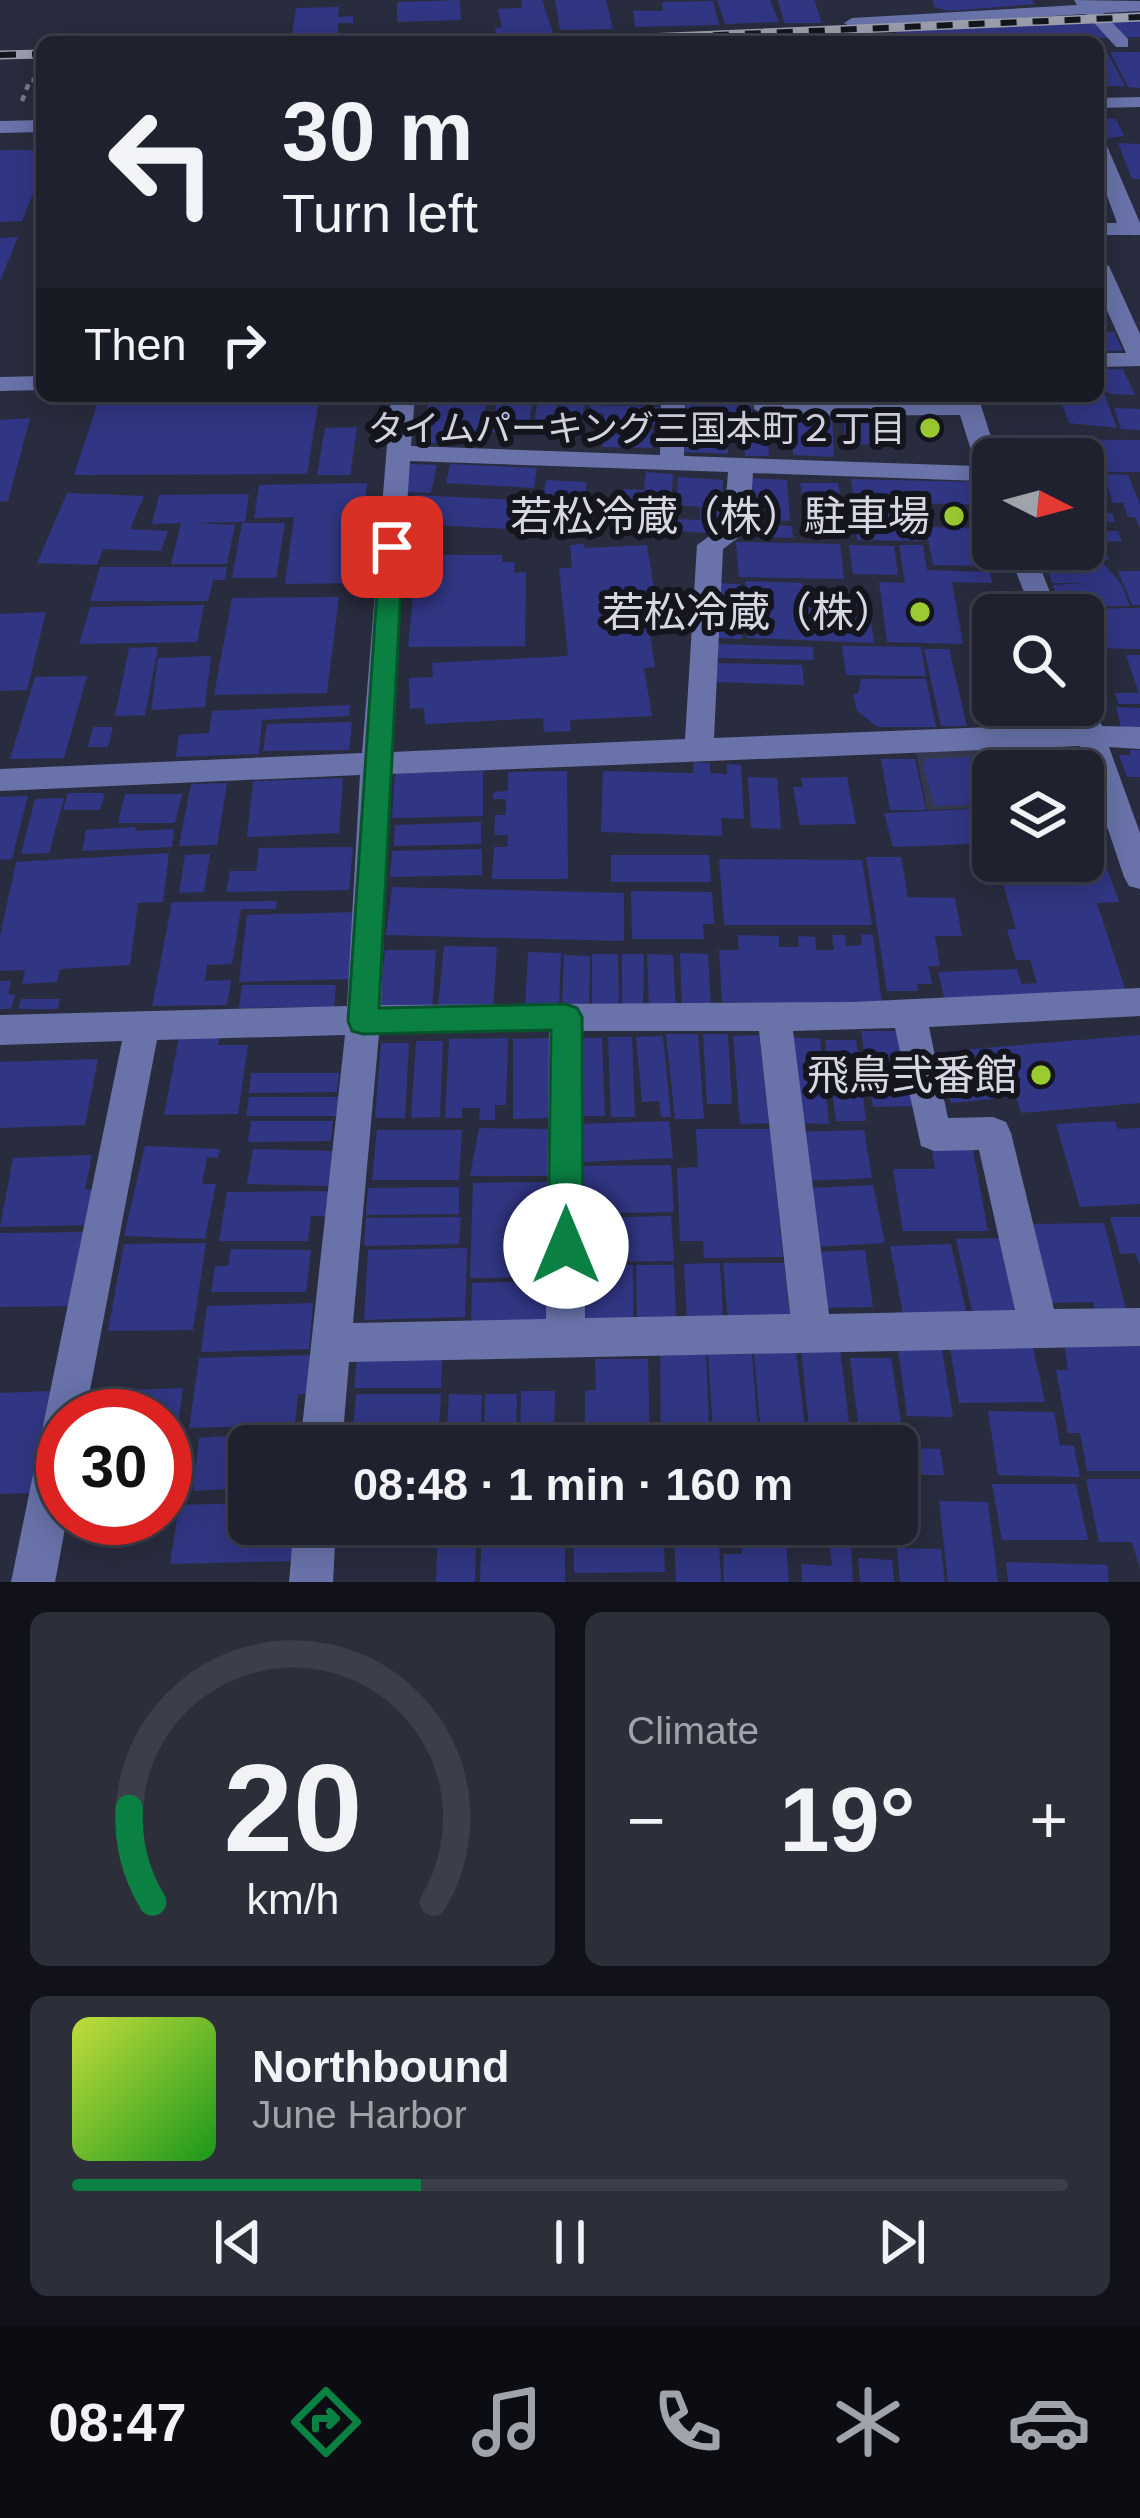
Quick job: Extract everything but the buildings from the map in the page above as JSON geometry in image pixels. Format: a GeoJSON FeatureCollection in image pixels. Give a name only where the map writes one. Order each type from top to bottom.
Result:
{"type":"FeatureCollection","features":[{"type":"Feature","properties":{"kind":"street"},"geometry":{"type":"LineString","coordinates":[[843,0],[856,36]]}},
{"type":"Feature","properties":{"kind":"street"},"geometry":{"type":"LineString","coordinates":[[852,22],[1086,5],[1140,6]]}},
{"type":"Feature","properties":{"kind":"street"},"geometry":{"type":"LineString","coordinates":[[1086,5],[1131,43]]}},
{"type":"Feature","properties":{"kind":"street"},"geometry":{"type":"LineString","coordinates":[[1104,103],[1140,102]]}},
{"type":"Feature","properties":{"kind":"street"},"geometry":{"type":"LineString","coordinates":[[0,127],[36,126]]}},
{"type":"Feature","properties":{"kind":"street"},"geometry":{"type":"LineString","coordinates":[[1104,159],[1135,229],[1104,229]]}},
{"type":"Feature","properties":{"kind":"street"},"geometry":{"type":"LineString","coordinates":[[1104,279],[1140,359],[1104,360]]}},
{"type":"Feature","properties":{"kind":"street"},"geometry":{"type":"LineString","coordinates":[[0,384],[36,383]]}},
{"type":"Feature","properties":{"kind":"street"},"geometry":{"type":"LineString","coordinates":[[323,1425],[363,1021],[376,760],[403,402]]}},
{"type":"Feature","properties":{"kind":"street"},"geometry":{"type":"LineString","coordinates":[[672,461],[673,402]]}},
{"type":"Feature","properties":{"kind":"street"},"geometry":{"type":"LineString","coordinates":[[400,453],[741,464],[781,429],[968,402],[980,438]]}},
{"type":"Feature","properties":{"kind":"street"},"geometry":{"type":"LineString","coordinates":[[781,429],[972,472]]}},
{"type":"Feature","properties":{"kind":"street"},"geometry":{"type":"LineString","coordinates":[[699,750],[710,545],[736,530],[741,464]]}},
{"type":"Feature","properties":{"kind":"street"},"geometry":{"type":"LineString","coordinates":[[1089,726],[1140,877]]}},
{"type":"Feature","properties":{"kind":"street"},"geometry":{"type":"LineString","coordinates":[[0,780],[1054,734],[1140,739]]}},
{"type":"Feature","properties":{"kind":"street"},"geometry":{"type":"LineString","coordinates":[[0,1030],[909,1013],[1140,1002]]}},
{"type":"Feature","properties":{"kind":"street"},"geometry":{"type":"LineString","coordinates":[[909,1013],[934,1135],[994,1133],[1039,1328]]}},
{"type":"Feature","properties":{"kind":"street"},"geometry":{"type":"LineString","coordinates":[[774,1016],[812,1333]]}},
{"type":"Feature","properties":{"kind":"street"},"geometry":{"type":"LineString","coordinates":[[565,1338],[566,1017]]}},
{"type":"Feature","properties":{"kind":"street"},"geometry":{"type":"LineString","coordinates":[[70,1389],[143,1024]]}},
{"type":"Feature","properties":{"kind":"street"},"geometry":{"type":"LineString","coordinates":[[329,1342],[1140,1327]]}},
{"type":"Feature","properties":{"kind":"street"},"geometry":{"type":"LineString","coordinates":[[33,1582],[40,1545]]}},
{"type":"Feature","properties":{"kind":"street"},"geometry":{"type":"LineString","coordinates":[[310,1582],[313,1545]]}},
{"type":"Feature","properties":{"kind":"path"},"geometry":{"type":"LineString","coordinates":[[21,103],[30,80],[36,80]]}},
{"type":"Feature","properties":{"kind":"shaded area"},"geometry":{"type":"Polygon","coordinates":[[[1058,742],[1073,750],[972,750],[972,808],[927,810],[916,752],[1058,742]]]}},
{"type":"Feature","properties":{"kind":"railway"},"geometry":{"type":"LineString","coordinates":[[694,36],[1140,17]]}},
{"type":"Feature","properties":{"kind":"railway"},"geometry":{"type":"LineString","coordinates":[[0,55],[36,54]]}},
{"type":"Feature","properties":{"kind":"place","name":"タイムパーキング三国本町２丁目"},"geometry":{"type":"Point","coordinates":[930,428]}},
{"type":"Feature","properties":{"kind":"place","name":"若松冷蔵（株）駐車場"},"geometry":{"type":"Point","coordinates":[954,516]}},
{"type":"Feature","properties":{"kind":"place","name":"若松冷蔵（株）"},"geometry":{"type":"Point","coordinates":[920,612]}},
{"type":"Feature","properties":{"kind":"place","name":"飛鳥弐番館"},"geometry":{"type":"Point","coordinates":[1041,1075]}},
{"type":"Feature","properties":{"kind":"route"},"geometry":{"type":"LineString","coordinates":[[392,547],[363,1021],[566,1017],[566,1246]]}}]}
